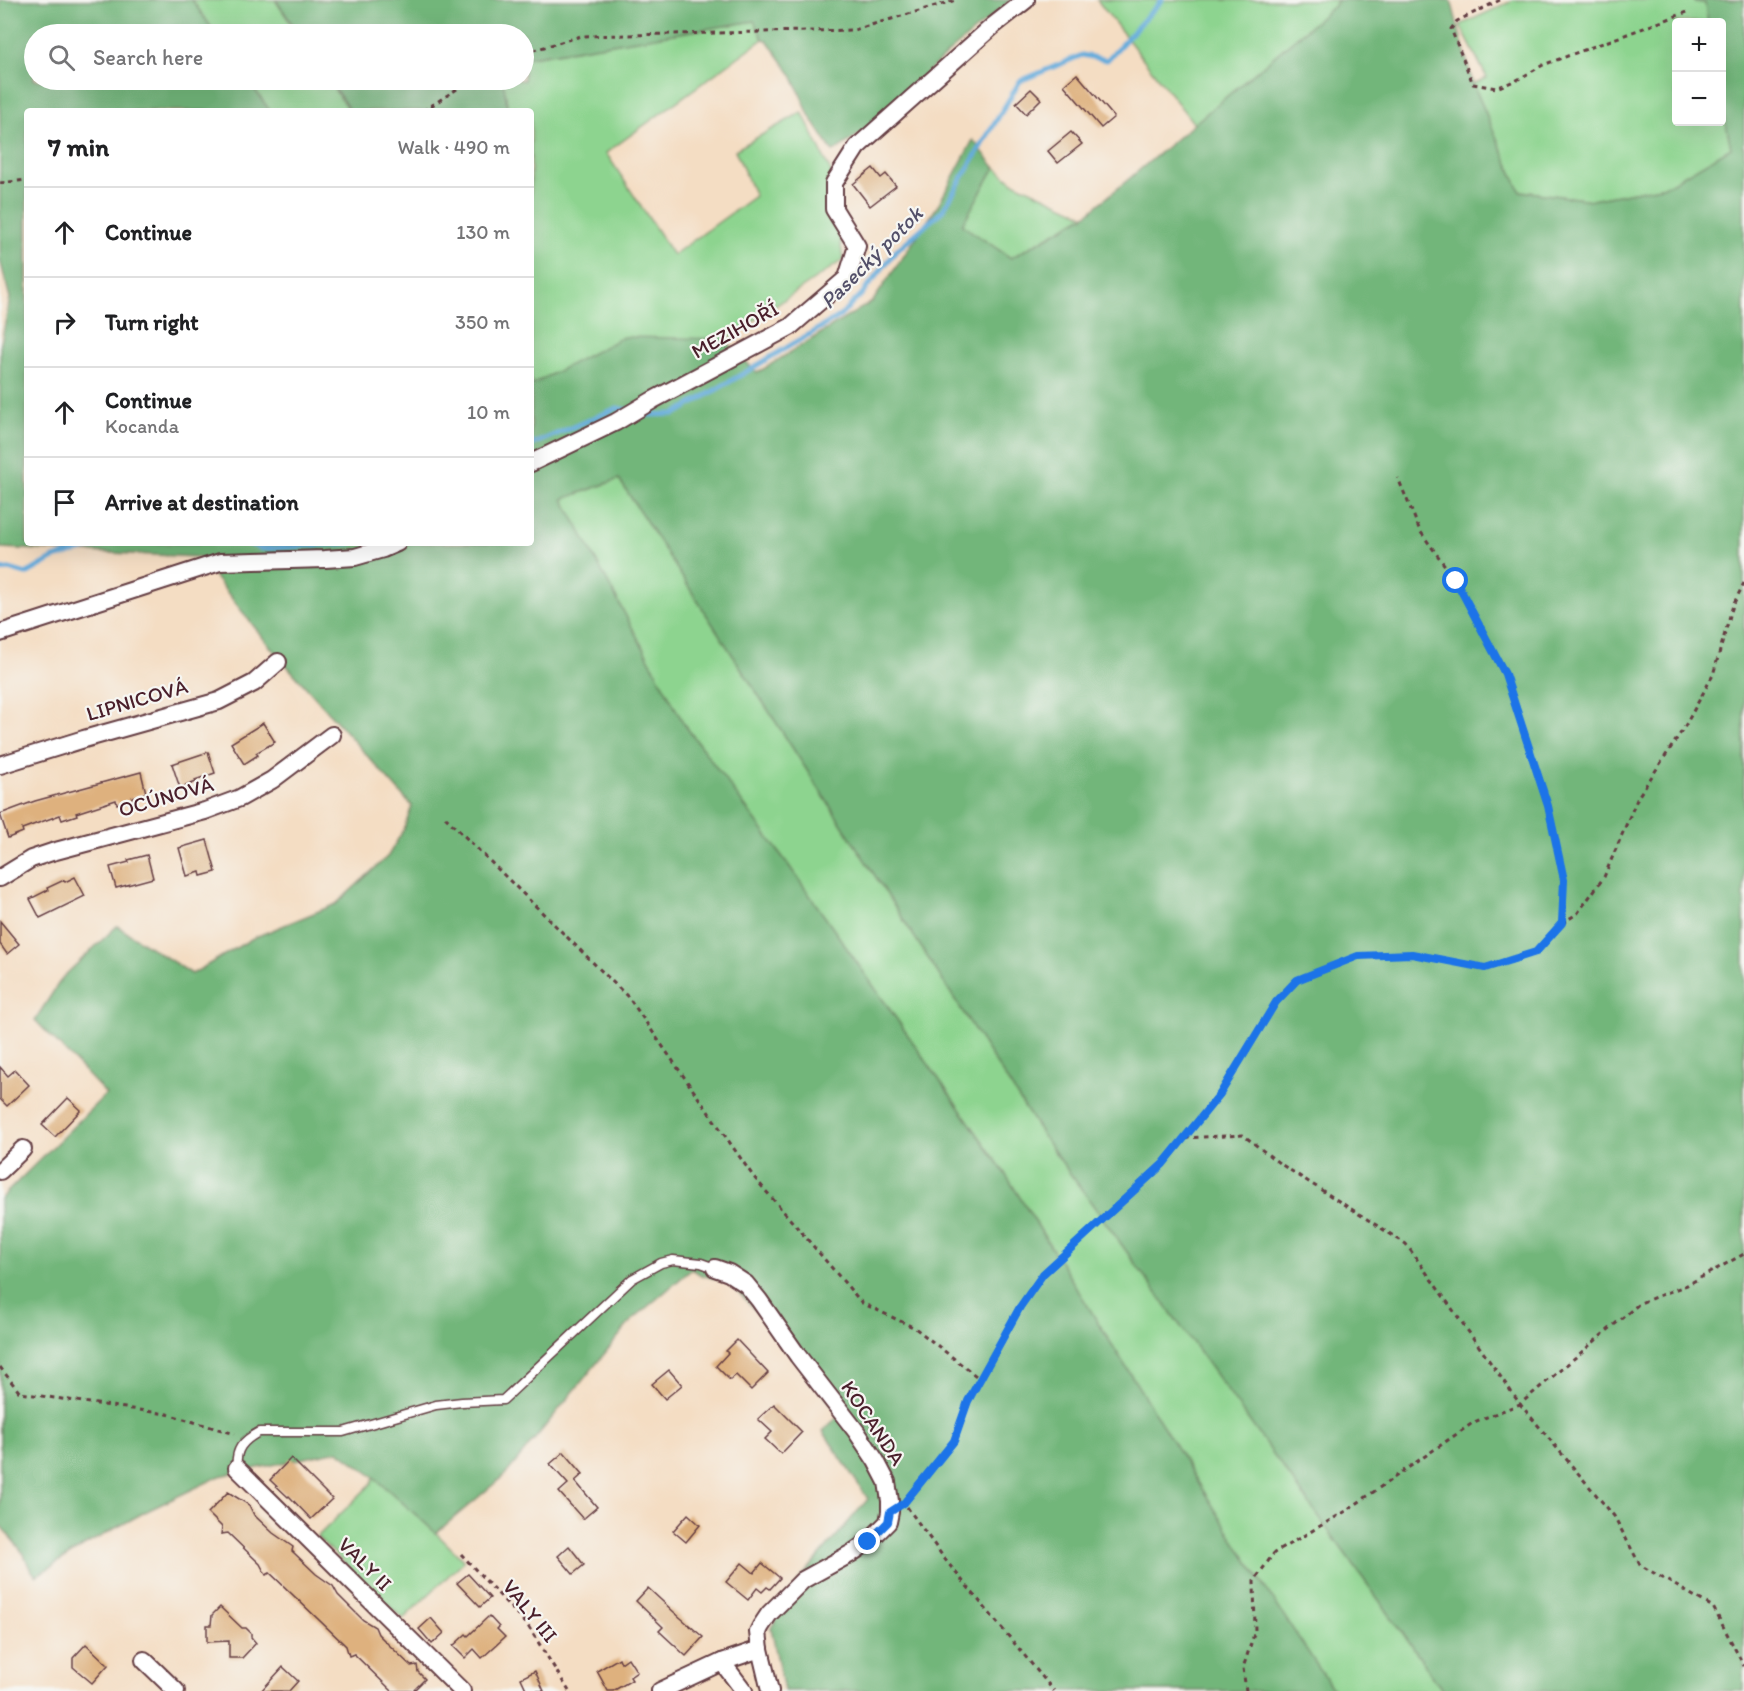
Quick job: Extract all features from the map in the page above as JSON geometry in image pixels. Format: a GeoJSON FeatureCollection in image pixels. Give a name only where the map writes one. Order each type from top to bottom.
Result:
{"type":"FeatureCollection","features":[{"type":"Feature","properties":{"kind":"street","name":"MEZIHOŘÍ"},"geometry":{"type":"LineString","coordinates":[[534,462],[616,422],[790,327],[847,278],[857,246],[834,209],[834,183],[857,147],[994,25],[1026,0]]}},
{"type":"Feature","properties":{"kind":"street"},"geometry":{"type":"LineString","coordinates":[[0,633],[220,562],[355,557],[390,546]]}},
{"type":"Feature","properties":{"kind":"street","name":"LIPNICOVÁ"},"geometry":{"type":"LineString","coordinates":[[0,765],[84,738],[219,701],[254,684],[278,662]]}},
{"type":"Feature","properties":{"kind":"street","name":"OCÚNOVÁ"},"geometry":{"type":"LineString","coordinates":[[0,878],[31,859],[205,811],[240,798],[272,780],[332,735]]}},
{"type":"Feature","properties":{"kind":"street"},"geometry":{"type":"LineString","coordinates":[[0,1171],[23,1149]]}},
{"type":"Feature","properties":{"kind":"street","name":"KOCANDA"},"geometry":{"type":"LineString","coordinates":[[715,1268],[729,1273],[746,1284],[759,1300],[876,1461],[887,1482],[890,1501],[888,1522],[868,1542],[803,1580],[769,1614],[758,1632],[759,1649],[770,1691]]}},
{"type":"Feature","properties":{"kind":"street","name":"VALY II"},"geometry":{"type":"LineString","coordinates":[[237,1468],[462,1691]]}},
{"type":"Feature","properties":{"kind":"street"},"geometry":{"type":"LineString","coordinates":[[660,1691],[722,1662],[759,1649]]}},
{"type":"Feature","properties":{"kind":"street"},"geometry":{"type":"LineString","coordinates":[[144,1660],[176,1691]]}},
{"type":"Feature","properties":{"kind":"street"},"geometry":{"type":"LineString","coordinates":[[722,1662],[744,1691]]}},
{"type":"Feature","properties":{"kind":"lane"},"geometry":{"type":"LineString","coordinates":[[237,1468],[236,1458],[241,1446],[249,1437],[258,1432],[343,1431],[436,1405],[462,1401],[503,1400],[632,1279],[661,1263],[673,1260],[701,1263],[715,1268]]}},
{"type":"Feature","properties":{"kind":"path"},"geometry":{"type":"LineString","coordinates":[[534,50],[581,36],[854,30],[956,0]]}},
{"type":"Feature","properties":{"kind":"path"},"geometry":{"type":"LineString","coordinates":[[1500,0],[1457,21],[1451,28],[1473,84],[1496,88],[1570,54],[1690,11]]}},
{"type":"Feature","properties":{"kind":"path"},"geometry":{"type":"LineString","coordinates":[[428,108],[456,90]]}},
{"type":"Feature","properties":{"kind":"path"},"geometry":{"type":"LineString","coordinates":[[0,183],[24,180]]}},
{"type":"Feature","properties":{"kind":"path"},"geometry":{"type":"LineString","coordinates":[[1398,478],[1420,531],[1456,581],[1505,674],[1548,806],[1564,880],[1562,923]]}},
{"type":"Feature","properties":{"kind":"path"},"geometry":{"type":"LineString","coordinates":[[1054,1691],[947,1562],[904,1503],[954,1441],[968,1401],[1020,1307],[1043,1274],[1163,1164],[1220,1094],[1276,1002],[1297,980],[1358,956],[1412,954],[1485,968],[1536,952],[1562,923],[1577,914],[1604,877],[1638,797],[1684,728],[1713,675],[1733,604],[1744,583]]}},
{"type":"Feature","properties":{"kind":"path"},"geometry":{"type":"LineString","coordinates":[[445,817],[629,998],[753,1176],[862,1303],[915,1328],[980,1379]]}},
{"type":"Feature","properties":{"kind":"path"},"geometry":{"type":"LineString","coordinates":[[1185,1138],[1243,1135],[1279,1163],[1406,1244],[1520,1404],[1614,1516],[1640,1565],[1713,1607],[1744,1666]]}},
{"type":"Feature","properties":{"kind":"path"},"geometry":{"type":"LineString","coordinates":[[1246,1691],[1243,1668],[1255,1631],[1254,1581],[1274,1553],[1346,1511],[1474,1422],[1520,1404],[1640,1303],[1687,1285],[1744,1254]]}},
{"type":"Feature","properties":{"kind":"path"},"geometry":{"type":"LineString","coordinates":[[0,1367],[20,1393],[167,1414],[249,1437]]}},
{"type":"Feature","properties":{"kind":"path","name":"VALY III"},"geometry":{"type":"LineString","coordinates":[[461,1554],[528,1626],[569,1691]]}},
{"type":"Feature","properties":{"kind":"green space"},"geometry":{"type":"Polygon","coordinates":[[[0,0],[192,0],[209,24],[24,24],[24,90],[255,90],[268,108],[24,108],[24,546],[534,546],[534,383],[623,337],[724,339],[757,373],[873,301],[937,207],[973,140],[995,167],[962,225],[1011,258],[1086,215],[1334,6],[1338,0],[1451,0],[1473,84],[1520,191],[1592,200],[1666,186],[1731,148],[1726,124],[1726,18],[1707,18],[1705,3],[1695,2],[1695,0],[1744,0],[1744,1691],[1443,1691],[1043,1136],[619,479],[563,499],[684,724],[787,863],[1004,1172],[1246,1559],[1334,1691],[784,1691],[771,1628],[800,1579],[868,1499],[823,1431],[839,1415],[796,1354],[729,1282],[701,1275],[692,1269],[632,1320],[507,1473],[436,1533],[374,1477],[338,1451],[220,1476],[145,1512],[36,1576],[29,1567],[24,1554],[0,1525],[0,1199],[106,1094],[35,1020],[62,978],[117,926],[192,974],[253,938],[336,904],[388,856],[404,829],[412,806],[271,648],[199,557],[0,548],[0,348],[10,298],[0,260],[0,0]]]}},
{"type":"Feature","properties":{"kind":"green space"},"geometry":{"type":"Polygon","coordinates":[[[192,0],[275,0],[291,24],[209,24],[192,0]]]}},
{"type":"Feature","properties":{"kind":"green space"},"geometry":{"type":"Polygon","coordinates":[[[276,0],[1011,0],[947,54],[863,132],[833,152],[810,117],[792,75],[767,40],[763,39],[754,21],[534,56],[534,24],[292,24],[276,0]]]}},
{"type":"Feature","properties":{"kind":"green space"},"geometry":{"type":"Polygon","coordinates":[[[1097,0],[1338,0],[1334,6],[1194,124],[1097,0]]]}},
{"type":"Feature","properties":{"kind":"green space"},"geometry":{"type":"Polygon","coordinates":[[[1514,0],[1695,0],[1695,2],[1705,3],[1707,18],[1672,18],[1672,126],[1726,126],[1726,122],[1732,148],[1666,186],[1592,200],[1520,191],[1473,84],[1487,78],[1460,25],[1514,0]]]}},
{"type":"Feature","properties":{"kind":"green space"},"geometry":{"type":"Polygon","coordinates":[[[755,21],[763,39],[606,153],[673,255],[755,196],[735,150],[802,112],[831,172],[843,260],[724,341],[534,384],[534,108],[508,108],[505,90],[534,90],[534,56],[755,21]]]}},
{"type":"Feature","properties":{"kind":"green space"},"geometry":{"type":"Polygon","coordinates":[[[255,90],[335,90],[347,108],[268,108],[255,90]]]}},
{"type":"Feature","properties":{"kind":"green space"},"geometry":{"type":"Polygon","coordinates":[[[336,90],[505,90],[508,108],[348,108],[336,90]]]}},
{"type":"Feature","properties":{"kind":"green space"},"geometry":{"type":"Polygon","coordinates":[[[995,167],[1013,182],[1085,215],[1011,258],[962,225],[995,167]]]}},
{"type":"Feature","properties":{"kind":"green space"},"geometry":{"type":"Polygon","coordinates":[[[619,479],[1043,1136],[1443,1691],[1334,1691],[1246,1559],[1004,1172],[787,863],[684,724],[563,499],[619,479]]]}},
{"type":"Feature","properties":{"kind":"green space"},"geometry":{"type":"Polygon","coordinates":[[[374,1477],[464,1561],[403,1619],[317,1537],[372,1483],[374,1477]]]}},
{"type":"Feature","properties":{"kind":"building"},"geometry":{"type":"Polygon","coordinates":[[[1077,74],[1114,117],[1101,128],[1064,85],[1077,74]]]}},
{"type":"Feature","properties":{"kind":"building"},"geometry":{"type":"Polygon","coordinates":[[[1031,89],[1041,99],[1026,114],[1016,103],[1031,89]]]}},
{"type":"Feature","properties":{"kind":"building"},"geometry":{"type":"Polygon","coordinates":[[[1071,132],[1082,144],[1058,163],[1048,151],[1071,132]]]}},
{"type":"Feature","properties":{"kind":"building"},"geometry":{"type":"Polygon","coordinates":[[[873,168],[881,178],[886,174],[896,186],[870,206],[853,184],[873,168]]]}},
{"type":"Feature","properties":{"kind":"building"},"geometry":{"type":"Polygon","coordinates":[[[263,723],[275,742],[256,753],[258,755],[244,764],[231,743],[263,723]]]}},
{"type":"Feature","properties":{"kind":"building"},"geometry":{"type":"Polygon","coordinates":[[[208,752],[215,773],[180,788],[172,764],[208,752]]]}},
{"type":"Feature","properties":{"kind":"building"},"geometry":{"type":"Polygon","coordinates":[[[141,772],[146,793],[132,797],[132,800],[117,804],[116,800],[62,820],[60,815],[22,829],[23,832],[8,838],[0,814],[35,801],[141,772]]]}},
{"type":"Feature","properties":{"kind":"building"},"geometry":{"type":"Polygon","coordinates":[[[207,840],[216,872],[201,876],[200,872],[187,876],[179,848],[207,840]]]}},
{"type":"Feature","properties":{"kind":"building"},"geometry":{"type":"Polygon","coordinates":[[[147,855],[153,878],[116,888],[110,867],[147,855]]]}},
{"type":"Feature","properties":{"kind":"building"},"geometry":{"type":"Polygon","coordinates":[[[75,877],[85,896],[40,918],[30,899],[48,890],[47,888],[75,877]]]}},
{"type":"Feature","properties":{"kind":"building"},"geometry":{"type":"Polygon","coordinates":[[[0,921],[19,944],[7,954],[0,944],[0,921]]]}},
{"type":"Feature","properties":{"kind":"building"},"geometry":{"type":"Polygon","coordinates":[[[0,1067],[8,1076],[15,1070],[29,1085],[7,1106],[0,1099],[0,1067]]]}},
{"type":"Feature","properties":{"kind":"building"},"geometry":{"type":"Polygon","coordinates":[[[68,1098],[81,1110],[55,1137],[42,1125],[68,1098]]]}},
{"type":"Feature","properties":{"kind":"building"},"geometry":{"type":"Polygon","coordinates":[[[737,1340],[768,1373],[751,1390],[736,1375],[730,1380],[716,1366],[737,1340]]]}},
{"type":"Feature","properties":{"kind":"building"},"geometry":{"type":"Polygon","coordinates":[[[669,1370],[682,1385],[665,1399],[652,1384],[669,1370]]]}},
{"type":"Feature","properties":{"kind":"building"},"geometry":{"type":"Polygon","coordinates":[[[774,1404],[802,1432],[781,1454],[765,1439],[772,1432],[758,1419],[774,1404]]]}},
{"type":"Feature","properties":{"kind":"building"},"geometry":{"type":"Polygon","coordinates":[[[564,1452],[583,1474],[575,1481],[597,1507],[583,1519],[559,1492],[568,1484],[550,1464],[564,1452]]]}},
{"type":"Feature","properties":{"kind":"building"},"geometry":{"type":"Polygon","coordinates":[[[291,1458],[332,1499],[311,1519],[270,1480],[291,1458]]]}},
{"type":"Feature","properties":{"kind":"building"},"geometry":{"type":"Polygon","coordinates":[[[228,1492],[249,1505],[254,1515],[273,1533],[293,1547],[292,1551],[316,1574],[333,1586],[338,1595],[363,1620],[375,1627],[378,1634],[411,1666],[417,1665],[418,1672],[425,1679],[413,1691],[392,1691],[354,1654],[349,1656],[346,1646],[270,1573],[266,1575],[260,1564],[228,1533],[221,1534],[222,1527],[208,1513],[228,1492]]]}},
{"type":"Feature","properties":{"kind":"building"},"geometry":{"type":"Polygon","coordinates":[[[688,1514],[700,1525],[686,1542],[673,1531],[688,1514]]]}},
{"type":"Feature","properties":{"kind":"building"},"geometry":{"type":"Polygon","coordinates":[[[569,1546],[584,1565],[573,1574],[558,1556],[569,1546]]]}},
{"type":"Feature","properties":{"kind":"building"},"geometry":{"type":"Polygon","coordinates":[[[742,1563],[754,1573],[762,1563],[780,1578],[770,1589],[767,1587],[762,1592],[757,1588],[748,1600],[726,1582],[742,1563]]]}},
{"type":"Feature","properties":{"kind":"building"},"geometry":{"type":"Polygon","coordinates":[[[468,1574],[490,1598],[480,1607],[457,1583],[468,1574]]]}},
{"type":"Feature","properties":{"kind":"building"},"geometry":{"type":"Polygon","coordinates":[[[648,1588],[703,1637],[686,1656],[659,1631],[663,1627],[636,1601],[648,1588]]]}},
{"type":"Feature","properties":{"kind":"building"},"geometry":{"type":"Polygon","coordinates":[[[220,1607],[242,1628],[246,1628],[251,1633],[256,1643],[242,1658],[229,1658],[229,1641],[207,1642],[207,1625],[211,1625],[212,1615],[220,1607]]]}},
{"type":"Feature","properties":{"kind":"building"},"geometry":{"type":"Polygon","coordinates":[[[489,1616],[505,1637],[482,1658],[474,1649],[465,1658],[453,1646],[466,1634],[468,1636],[489,1616]]]}},
{"type":"Feature","properties":{"kind":"building"},"geometry":{"type":"Polygon","coordinates":[[[431,1618],[444,1633],[432,1644],[419,1629],[431,1618]]]}},
{"type":"Feature","properties":{"kind":"building"},"geometry":{"type":"Polygon","coordinates":[[[86,1644],[108,1665],[92,1683],[73,1667],[73,1658],[86,1644]]]}},
{"type":"Feature","properties":{"kind":"building"},"geometry":{"type":"Polygon","coordinates":[[[619,1658],[621,1663],[628,1658],[637,1672],[630,1677],[632,1680],[613,1691],[608,1691],[597,1671],[619,1658]]]}},
{"type":"Feature","properties":{"kind":"building"},"geometry":{"type":"Polygon","coordinates":[[[283,1667],[298,1681],[289,1691],[261,1691],[283,1667]]]}},
{"type":"Feature","properties":{"kind":"building"},"geometry":{"type":"Polygon","coordinates":[[[535,1671],[544,1691],[527,1691],[521,1678],[535,1671]]]}},
{"type":"Feature","properties":{"kind":"waterway","name":"Pasecký potok"},"geometry":{"type":"LineString","coordinates":[[639,413],[675,414],[840,316],[862,294],[896,251],[943,210],[1020,81],[1082,55],[1107,60],[1162,0]]}},
{"type":"Feature","properties":{"kind":"waterway","name":"Pasecký potok"},"geometry":{"type":"LineString","coordinates":[[534,444],[617,408],[627,410]]}},
{"type":"Feature","properties":{"kind":"waterway","name":"Pasecký potok"},"geometry":{"type":"LineString","coordinates":[[0,570],[9,569],[26,574],[54,558],[96,546]]}},
{"type":"Feature","properties":{"kind":"waterway","name":"Pasecký potok"},"geometry":{"type":"LineString","coordinates":[[254,546],[262,549],[306,546]]}},
{"type":"Feature","properties":{"kind":"route"},"geometry":{"type":"LineString","coordinates":[[868,1542],[888,1522],[890,1512],[904,1503],[954,1441],[968,1401],[1020,1307],[1043,1274],[1163,1164],[1220,1094],[1276,1002],[1297,980],[1358,956],[1412,954],[1485,968],[1536,952],[1562,923],[1564,880],[1548,806],[1505,674],[1456,581]]}}]}
